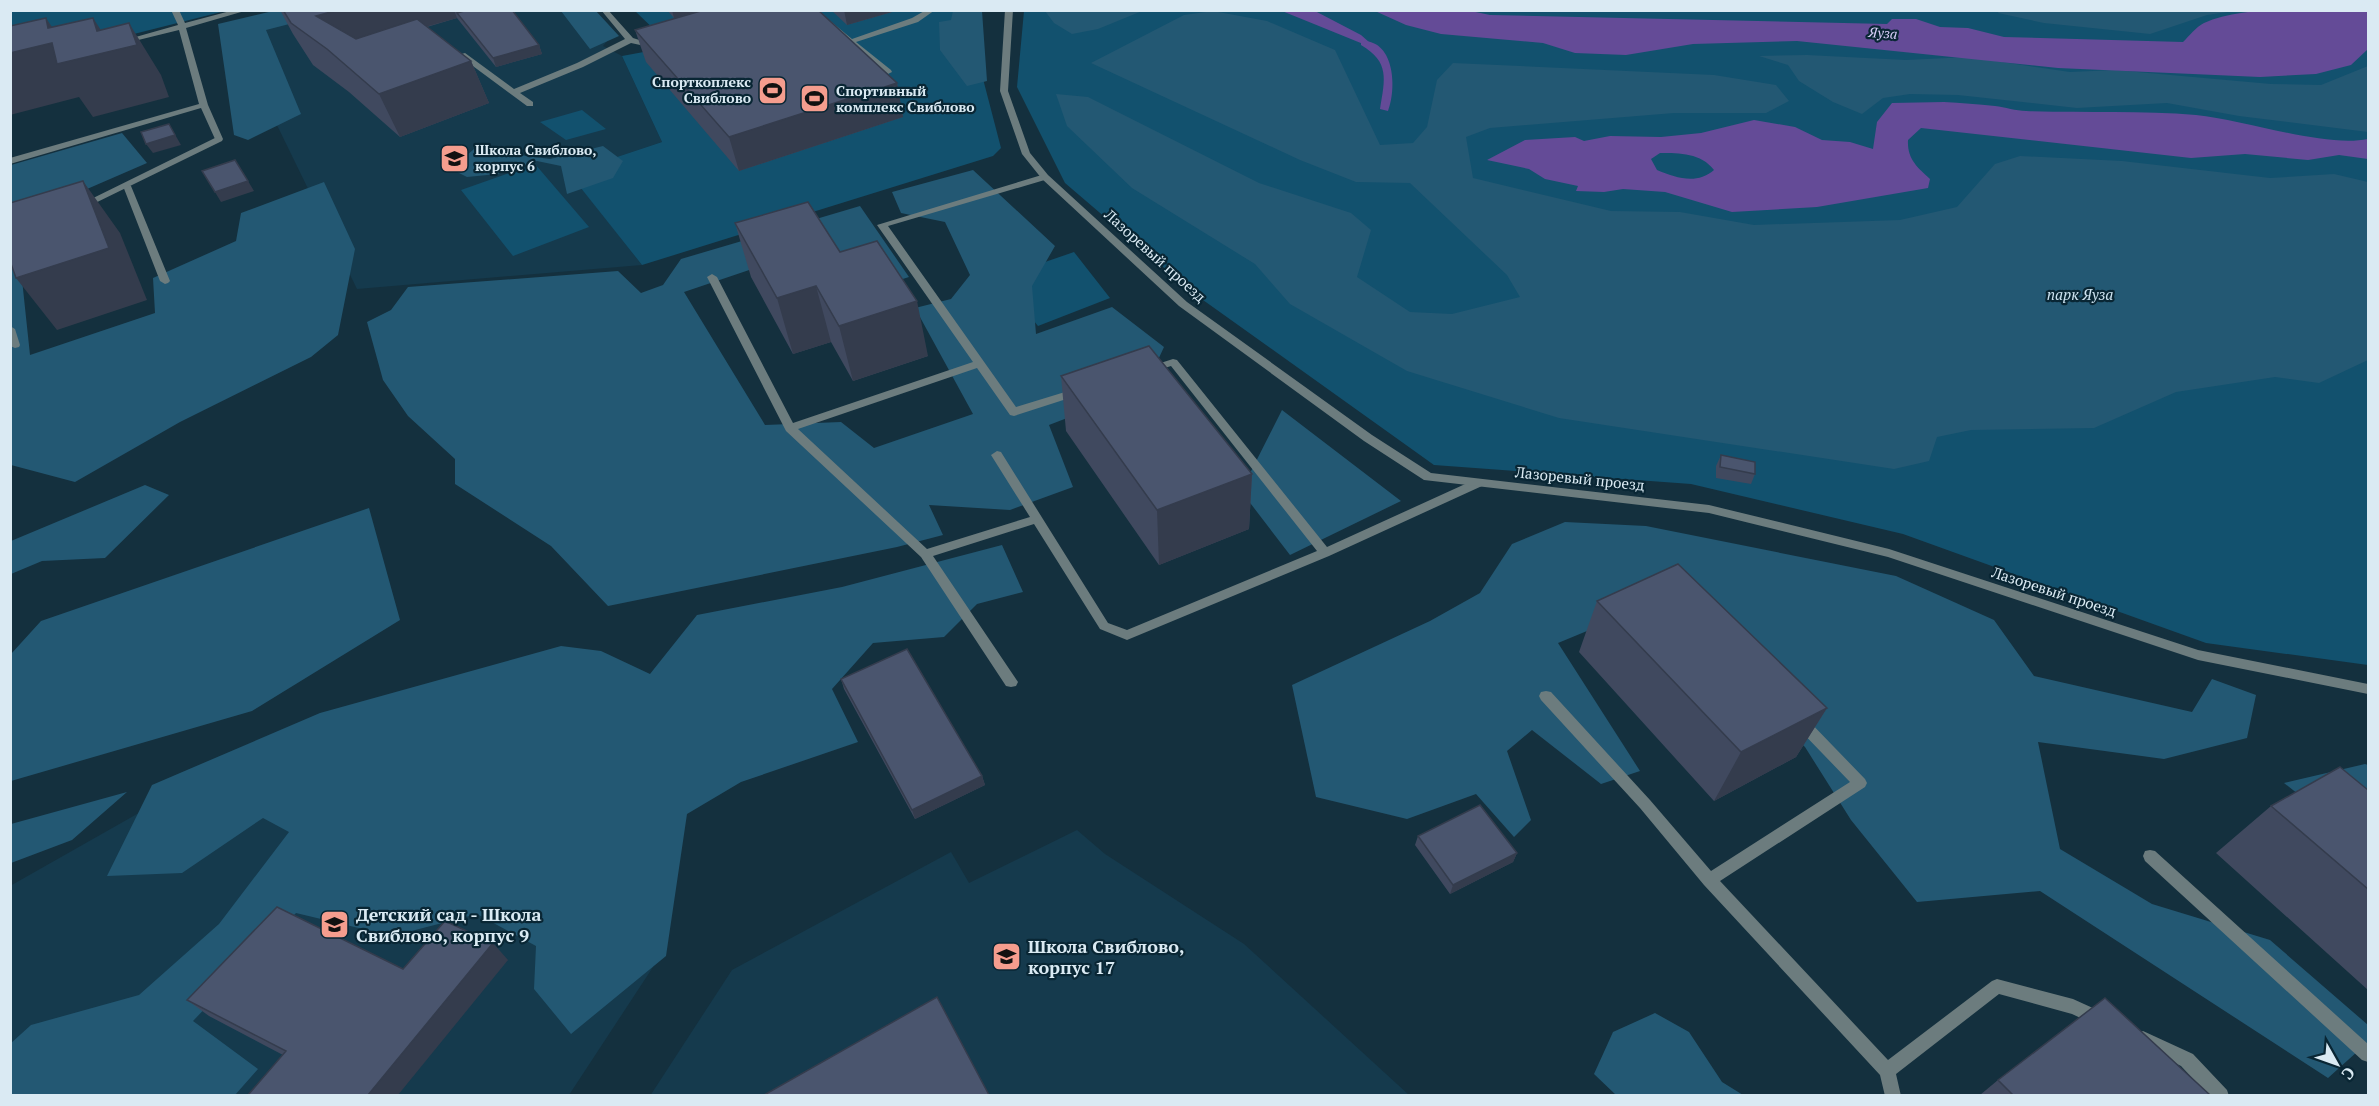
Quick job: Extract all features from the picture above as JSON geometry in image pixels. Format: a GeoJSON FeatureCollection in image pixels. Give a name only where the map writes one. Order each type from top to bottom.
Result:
{"type":"FeatureCollection","features":[{"type":"Feature","properties":{"kind":"street"},"geometry":{"type":"LineString","coordinates":[[74,210],[219,139],[204,105],[175,10]]}},
{"type":"Feature","properties":{"kind":"street"},"geometry":{"type":"LineString","coordinates":[[113,44],[245,10]]}},
{"type":"Feature","properties":{"kind":"street"},"geometry":{"type":"LineString","coordinates":[[604,10],[630,40],[666,48]]}},
{"type":"Feature","properties":{"kind":"street"},"geometry":{"type":"LineString","coordinates":[[812,10],[888,72]]}},
{"type":"Feature","properties":{"kind":"street"},"geometry":{"type":"LineString","coordinates":[[852,41],[915,20],[932,10]]}},
{"type":"Feature","properties":{"kind":"street","name":"Лазоревый проезд"},"geometry":{"type":"LineString","coordinates":[[1009,10],[1004,91],[1026,154],[1045,177],[1183,304],[1368,438],[1428,477],[1709,508],[1889,553],[2198,655],[2368,689]]}},
{"type":"Feature","properties":{"kind":"street"},"geometry":{"type":"LineString","coordinates":[[514,92],[630,40]]}},
{"type":"Feature","properties":{"kind":"street"},"geometry":{"type":"LineString","coordinates":[[462,55],[530,104]]}},
{"type":"Feature","properties":{"kind":"street"},"geometry":{"type":"LineString","coordinates":[[10,161],[204,105]]}},
{"type":"Feature","properties":{"kind":"street"},"geometry":{"type":"LineString","coordinates":[[1045,177],[882,225],[1014,412],[1089,389]]}},
{"type":"Feature","properties":{"kind":"street"},"geometry":{"type":"LineString","coordinates":[[127,186],[165,281]]}},
{"type":"Feature","properties":{"kind":"street"},"geometry":{"type":"LineString","coordinates":[[711,277],[790,428],[925,554],[1011,682]]}},
{"type":"Feature","properties":{"kind":"street"},"geometry":{"type":"LineString","coordinates":[[10,329],[15,345]]}},
{"type":"Feature","properties":{"kind":"street"},"geometry":{"type":"LineString","coordinates":[[1143,372],[1173,362],[1325,553]]}},
{"type":"Feature","properties":{"kind":"street"},"geometry":{"type":"LineString","coordinates":[[790,428],[980,363]]}},
{"type":"Feature","properties":{"kind":"street"},"geometry":{"type":"LineString","coordinates":[[997,455],[1104,626],[1127,635],[1325,553],[1478,483]]}},
{"type":"Feature","properties":{"kind":"street"},"geometry":{"type":"LineString","coordinates":[[925,554],[1037,519]]}},
{"type":"Feature","properties":{"kind":"street"},"geometry":{"type":"LineString","coordinates":[[1546,696],[1645,804],[1709,880],[1887,1071],[1893,1095]]}},
{"type":"Feature","properties":{"kind":"street"},"geometry":{"type":"LineString","coordinates":[[1709,880],[1860,783],[1788,709]]}},
{"type":"Feature","properties":{"kind":"street"},"geometry":{"type":"LineString","coordinates":[[2150,856],[2368,1054]]}},
{"type":"Feature","properties":{"kind":"street"},"geometry":{"type":"LineString","coordinates":[[1887,1071],[1997,986],[2073,1007],[2187,1060],[2221,1095]]}},
{"type":"Feature","properties":{"kind":"shaded area","name":"Школа Свиблово, корпус 6"},"geometry":{"type":"Polygon","coordinates":[[[322,11],[580,11],[609,39],[603,46],[622,56],[662,142],[570,173],[642,265],[357,289],[232,33],[322,11]]]}},
{"type":"Feature","properties":{"kind":"shaded area","name":"Детский сад - Школа Свиблово, корпус 9"},"geometry":{"type":"Polygon","coordinates":[[[197,780],[655,964],[569,1095],[11,1095],[10,886],[197,780]]]}},
{"type":"Feature","properties":{"kind":"shaded area","name":"Школа Свиблово, корпус 17"},"geometry":{"type":"Polygon","coordinates":[[[1077,830],[1105,854],[1244,944],[1409,1095],[650,1096],[732,970],[951,852],[969,883],[1077,830]]]}},
{"type":"Feature","properties":{"kind":"green space"},"geometry":{"type":"Polygon","coordinates":[[[1999,10],[2235,11],[2207,15],[2150,34],[2044,23],[1998,13],[1999,10]]]}},
{"type":"Feature","properties":{"kind":"green space"},"geometry":{"type":"Polygon","coordinates":[[[11,11],[225,11],[11,65],[11,11]]]}},
{"type":"Feature","properties":{"kind":"green space"},"geometry":{"type":"Polygon","coordinates":[[[273,11],[340,11],[266,30],[301,114],[248,140],[234,135],[218,24],[273,11]]]}},
{"type":"Feature","properties":{"kind":"green space"},"geometry":{"type":"Polygon","coordinates":[[[561,11],[596,11],[619,36],[590,49],[561,11]]]}},
{"type":"Feature","properties":{"kind":"green space","name":"Спортивный комплекс Свиблово"},"geometry":{"type":"Polygon","coordinates":[[[635,11],[971,11],[969,25],[1001,148],[993,156],[642,265],[569,173],[662,142],[622,56],[649,51],[661,36],[635,11]]]}},
{"type":"Feature","properties":{"kind":"green space"},"geometry":{"type":"Polygon","coordinates":[[[953,11],[982,11],[987,81],[967,86],[940,50],[939,22],[951,20],[953,11]]]}},
{"type":"Feature","properties":{"kind":"green space","name":"парк Яуза"},"geometry":{"type":"Polygon","coordinates":[[[1024,11],[2368,11],[2368,665],[2206,643],[1903,534],[1691,484],[1434,465],[1196,295],[1065,183],[1017,87],[1024,11]]]}},
{"type":"Feature","properties":{"kind":"green space"},"geometry":{"type":"Polygon","coordinates":[[[1045,11],[1142,11],[1098,29],[1072,34],[1054,23],[1045,11]]]}},
{"type":"Feature","properties":{"kind":"green space"},"geometry":{"type":"Polygon","coordinates":[[[1213,11],[1267,21],[1335,50],[1380,145],[1413,143],[1427,127],[1437,80],[1453,63],[1714,75],[1776,85],[1789,101],[1766,113],[1674,113],[1490,128],[1466,137],[1473,178],[1611,211],[1680,212],[1754,225],[1900,220],[1957,207],[1995,164],[2020,156],[2122,161],[2270,178],[2334,174],[2368,182],[2368,360],[2319,383],[2275,377],[2176,392],[2094,428],[1971,430],[1937,437],[1929,461],[1894,469],[1559,418],[1407,371],[1290,304],[1255,264],[1132,188],[1067,126],[1056,94],[1088,97],[1259,183],[1351,213],[1371,230],[1357,277],[1410,312],[1452,314],[1520,297],[1507,275],[1410,183],[1356,182],[1300,160],[1091,63],[1184,15],[1213,11]]]}},
{"type":"Feature","properties":{"kind":"green space"},"geometry":{"type":"Polygon","coordinates":[[[1807,55],[1906,60],[1968,57],[2070,72],[2115,70],[2271,84],[2321,85],[2368,66],[2368,132],[2239,116],[2167,103],[2077,108],[1958,95],[1910,94],[1883,98],[1862,114],[1833,102],[1799,81],[1788,65],[1759,56],[1807,55]]]}},
{"type":"Feature","properties":{"kind":"green space"},"geometry":{"type":"Polygon","coordinates":[[[582,110],[606,129],[566,140],[540,122],[582,110]]]}},
{"type":"Feature","properties":{"kind":"green space"},"geometry":{"type":"Polygon","coordinates":[[[122,133],[147,163],[11,222],[11,165],[122,133]]]}},
{"type":"Feature","properties":{"kind":"green space"},"geometry":{"type":"Polygon","coordinates":[[[603,146],[623,161],[613,178],[567,194],[561,166],[537,161],[497,174],[467,177],[451,169],[474,149],[550,159],[603,146]]]}},
{"type":"Feature","properties":{"kind":"green space"},"geometry":{"type":"Polygon","coordinates":[[[535,164],[589,227],[513,256],[461,190],[535,164]]]}},
{"type":"Feature","properties":{"kind":"green space"},"geometry":{"type":"Polygon","coordinates":[[[973,170],[1055,246],[1032,286],[1036,334],[1112,307],[1164,347],[1145,388],[1049,425],[1073,487],[1010,510],[929,505],[943,535],[897,547],[608,606],[551,546],[455,484],[455,459],[408,416],[383,380],[367,322],[391,310],[408,287],[618,271],[641,293],[663,285],[681,259],[860,206],[909,277],[862,292],[829,243],[684,292],[765,425],[841,422],[874,448],[973,414],[915,308],[951,299],[970,275],[945,222],[901,213],[892,192],[973,170]]]}},
{"type":"Feature","properties":{"kind":"green space"},"geometry":{"type":"Polygon","coordinates":[[[324,182],[355,249],[338,335],[311,357],[180,422],[75,482],[11,465],[10,268],[21,270],[30,355],[155,313],[153,278],[236,241],[241,213],[324,182]]]}},
{"type":"Feature","properties":{"kind":"green space"},"geometry":{"type":"Polygon","coordinates":[[[1074,252],[1110,298],[1038,326],[999,278],[1074,252]]]}},
{"type":"Feature","properties":{"kind":"green space"},"geometry":{"type":"Polygon","coordinates":[[[1282,410],[1401,501],[1290,555],[1241,491],[1282,410]]]}},
{"type":"Feature","properties":{"kind":"green space"},"geometry":{"type":"Polygon","coordinates":[[[145,485],[169,495],[105,558],[42,561],[11,574],[11,541],[145,485]]]}},
{"type":"Feature","properties":{"kind":"green space"},"geometry":{"type":"Polygon","coordinates":[[[369,508],[400,620],[252,711],[11,781],[11,654],[41,621],[369,508]]]}},
{"type":"Feature","properties":{"kind":"green space"},"geometry":{"type":"Polygon","coordinates":[[[1565,522],[1646,526],[1896,576],[1994,620],[2034,676],[2192,712],[2212,679],[2256,695],[2247,738],[2164,759],[2038,742],[2060,849],[2152,904],[2270,940],[2368,1025],[2368,1042],[2328,1078],[2040,891],[1917,902],[1851,820],[1805,747],[1657,602],[1558,643],[1640,771],[1601,784],[1532,730],[1507,751],[1531,820],[1514,837],[1476,794],[1407,819],[1316,797],[1292,685],[1430,621],[1480,593],[1512,544],[1565,522]]]}},
{"type":"Feature","properties":{"kind":"green space"},"geometry":{"type":"Polygon","coordinates":[[[1002,545],[1023,592],[977,604],[944,637],[873,643],[832,689],[858,742],[741,782],[687,814],[666,956],[571,1034],[534,989],[536,946],[477,914],[392,936],[296,913],[193,1021],[258,1069],[235,1095],[11,1095],[10,1044],[31,1025],[139,995],[219,924],[289,832],[263,818],[182,873],[107,876],[152,785],[320,713],[561,646],[601,651],[650,674],[697,615],[842,587],[1002,545]]]}},
{"type":"Feature","properties":{"kind":"green space"},"geometry":{"type":"Polygon","coordinates":[[[2368,765],[2368,849],[2284,783],[2368,765]]]}},
{"type":"Feature","properties":{"kind":"green space"},"geometry":{"type":"Polygon","coordinates":[[[127,792],[72,840],[11,863],[11,824],[127,792]]]}},
{"type":"Feature","properties":{"kind":"green space"},"geometry":{"type":"Polygon","coordinates":[[[1655,1013],[1689,1032],[1722,1082],[1743,1095],[1616,1095],[1594,1074],[1613,1032],[1655,1013]]]}},
{"type":"Feature","properties":{"kind":"water","name":"Яуза"},"geometry":{"type":"Polygon","coordinates":[[[2284,9],[2368,10],[2368,49],[2351,65],[2316,74],[2260,77],[2058,68],[1797,41],[1693,44],[1626,55],[1575,53],[1543,43],[1441,34],[1406,25],[1375,11],[1466,10],[1490,15],[1887,24],[1892,19],[1916,19],[1940,27],[1968,28],[2004,37],[2183,42],[2204,23],[2241,13],[2284,9]]]}},
{"type":"Feature","properties":{"kind":"water"},"geometry":{"type":"Polygon","coordinates":[[[1282,11],[1315,11],[1361,35],[1378,50],[1282,11]]]}},
{"type":"Feature","properties":{"kind":"water"},"geometry":{"type":"Polygon","coordinates":[[[1944,102],[1995,106],[2022,111],[2196,115],[2308,137],[2350,141],[2368,139],[2368,159],[2339,155],[2308,160],[2245,154],[2191,158],[1921,128],[1908,140],[1908,147],[1914,162],[1930,179],[1928,188],[1817,207],[1732,212],[1665,192],[1623,189],[1604,192],[1576,191],[1578,186],[1545,179],[1529,169],[1487,160],[1525,140],[1575,137],[1584,141],[1610,136],[1661,137],[1701,133],[1754,120],[1795,127],[1822,140],[1850,142],[1873,149],[1877,122],[1892,103],[1944,102]],[[1660,153],[1651,159],[1657,170],[1672,175],[1694,179],[1714,170],[1709,164],[1696,157],[1660,153]]]}},
{"type":"Feature","properties":{"kind":"building"},"geometry":{"type":"Polygon","coordinates":[[[283,10],[338,10],[316,16],[356,39],[417,19],[471,61],[379,94],[327,49],[291,23],[283,10]]]}},
{"type":"Feature","properties":{"kind":"building"},"geometry":{"type":"Polygon","coordinates":[[[468,10],[512,10],[539,45],[493,58],[457,13],[468,10]]]}},
{"type":"Feature","properties":{"kind":"building","name":"Спорткоплекс Свиблово"},"geometry":{"type":"Polygon","coordinates":[[[704,10],[818,10],[897,83],[729,137],[635,30],[704,10]]]}},
{"type":"Feature","properties":{"kind":"building"},"geometry":{"type":"Polygon","coordinates":[[[46,18],[48,28],[93,18],[97,31],[129,23],[137,45],[57,64],[52,43],[10,53],[10,26],[46,18]]]}},
{"type":"Feature","properties":{"kind":"building"},"geometry":{"type":"Polygon","coordinates":[[[169,124],[175,135],[146,144],[141,132],[169,124]]]}},
{"type":"Feature","properties":{"kind":"building"},"geometry":{"type":"Polygon","coordinates":[[[235,160],[248,181],[215,192],[202,171],[235,160]]]}},
{"type":"Feature","properties":{"kind":"building"},"geometry":{"type":"Polygon","coordinates":[[[83,181],[109,248],[16,278],[10,261],[10,203],[83,181]]]}},
{"type":"Feature","properties":{"kind":"building"},"geometry":{"type":"Polygon","coordinates":[[[808,202],[840,252],[877,241],[917,301],[839,326],[816,286],[777,298],[735,223],[808,202]]]}},
{"type":"Feature","properties":{"kind":"building"},"geometry":{"type":"Polygon","coordinates":[[[1149,346],[1252,474],[1157,510],[1061,376],[1149,346]]]}},
{"type":"Feature","properties":{"kind":"building"},"geometry":{"type":"Polygon","coordinates":[[[1721,455],[1755,462],[1755,474],[1720,467],[1721,455]]]}},
{"type":"Feature","properties":{"kind":"building"},"geometry":{"type":"Polygon","coordinates":[[[1678,564],[1827,708],[1741,752],[1597,601],[1678,564]]]}},
{"type":"Feature","properties":{"kind":"building"},"geometry":{"type":"Polygon","coordinates":[[[907,649],[982,776],[912,810],[841,679],[907,649]]]}},
{"type":"Feature","properties":{"kind":"building"},"geometry":{"type":"Polygon","coordinates":[[[2340,767],[2368,790],[2368,889],[2271,806],[2340,767]]]}},
{"type":"Feature","properties":{"kind":"building"},"geometry":{"type":"Polygon","coordinates":[[[1480,805],[1517,853],[1453,885],[1418,836],[1480,805]]]}},
{"type":"Feature","properties":{"kind":"building"},"geometry":{"type":"Polygon","coordinates":[[[277,907],[403,969],[445,921],[493,943],[368,1095],[248,1095],[286,1051],[187,1000],[277,907]]]}},
{"type":"Feature","properties":{"kind":"building"},"geometry":{"type":"Polygon","coordinates":[[[937,997],[989,1095],[764,1095],[937,997]]]}},
{"type":"Feature","properties":{"kind":"building"},"geometry":{"type":"Polygon","coordinates":[[[2105,998],[2210,1095],[2013,1095],[1998,1080],[2105,998]]]}},
{"type":"Feature","properties":{"kind":"waterway"},"geometry":{"type":"LineString","coordinates":[[1364,43],[1381,55],[1386,63],[1389,79],[1385,109]]}},
{"type":"Feature","properties":{"kind":"place","name":"Спорткоплекс Свиблово"},"geometry":{"type":"Point","coordinates":[772,90]}},
{"type":"Feature","properties":{"kind":"place","name":"Спортивный комплекс Свиблово"},"geometry":{"type":"Point","coordinates":[815,99]}},
{"type":"Feature","properties":{"kind":"place","name":"Школа Свиблово, корпус 6"},"geometry":{"type":"Point","coordinates":[454,158]}},
{"type":"Feature","properties":{"kind":"place","name":"Детский сад - Школа Свиблово, корпус 9"},"geometry":{"type":"Point","coordinates":[335,925]}},
{"type":"Feature","properties":{"kind":"place","name":"Школа Свиблово, корпус 17"},"geometry":{"type":"Point","coordinates":[1007,957]}}]}
